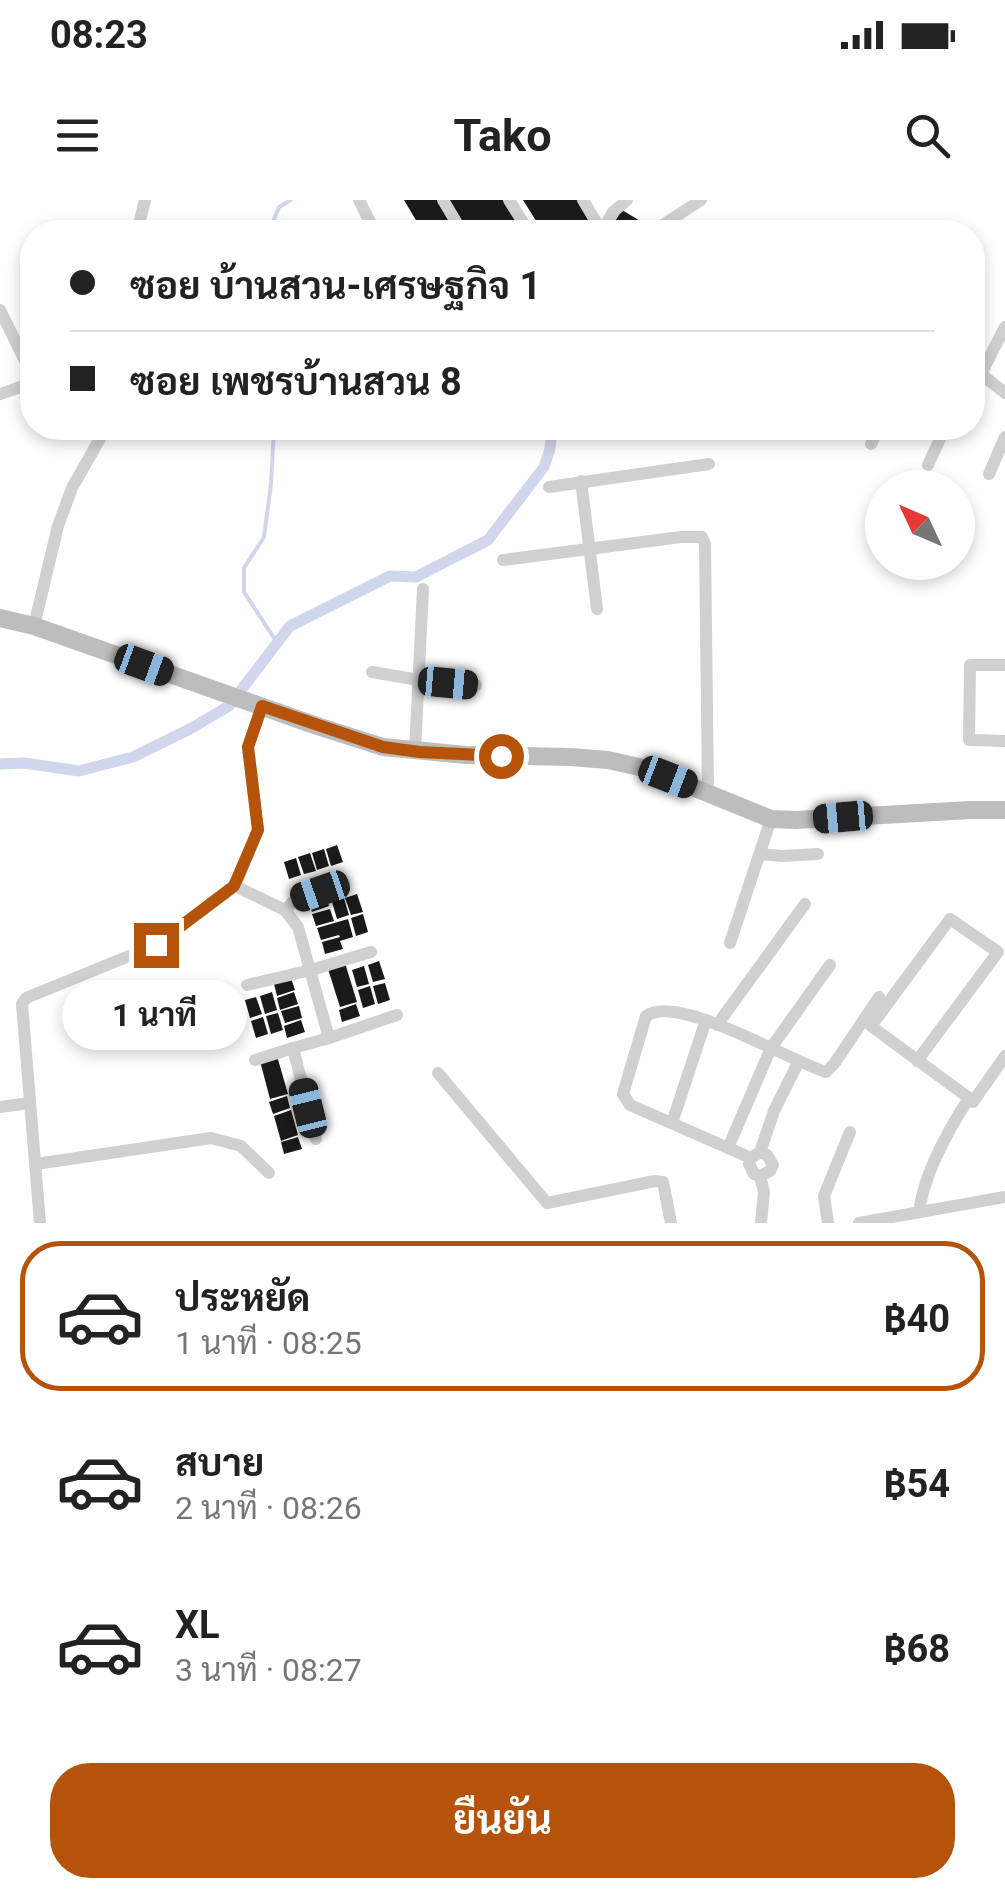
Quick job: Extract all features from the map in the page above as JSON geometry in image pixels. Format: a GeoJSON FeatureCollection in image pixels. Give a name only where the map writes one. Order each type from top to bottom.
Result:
{"type":"FeatureCollection","features":[{"type":"Feature","properties":{"kind":"street"},"geometry":{"type":"LineString","coordinates":[[609,220],[627,200]]}},
{"type":"Feature","properties":{"kind":"street"},"geometry":{"type":"LineString","coordinates":[[671,220],[702,200]]}},
{"type":"Feature","properties":{"kind":"street"},"geometry":{"type":"LineString","coordinates":[[0,310],[6,335],[20,357]]}},
{"type":"Feature","properties":{"kind":"street"},"geometry":{"type":"LineString","coordinates":[[985,358],[1005,327]]}},
{"type":"Feature","properties":{"kind":"street"},"geometry":{"type":"LineString","coordinates":[[989,474],[1005,437]]}},
{"type":"Feature","properties":{"kind":"street"},"geometry":{"type":"LineString","coordinates":[[34,626],[58,526],[72,488],[99,440]]}},
{"type":"Feature","properties":{"kind":"street"},"geometry":{"type":"LineString","coordinates":[[871,444],[873,440]]}},
{"type":"Feature","properties":{"kind":"street"},"geometry":{"type":"LineString","coordinates":[[928,465],[939,440]]}},
{"type":"Feature","properties":{"kind":"street"},"geometry":{"type":"LineString","coordinates":[[550,487],[709,464]]}},
{"type":"Feature","properties":{"kind":"street"},"geometry":{"type":"LineString","coordinates":[[581,481],[597,609]]}},
{"type":"Feature","properties":{"kind":"street"},"geometry":{"type":"LineString","coordinates":[[503,560],[702,536],[708,792]]}},
{"type":"Feature","properties":{"kind":"street"},"geometry":{"type":"LineString","coordinates":[[415,751],[422,588]]}},
{"type":"Feature","properties":{"kind":"street"},"geometry":{"type":"LineString","coordinates":[[0,618],[34,626],[383,747],[608,760],[648,769],[771,819],[1005,810]]}},
{"type":"Feature","properties":{"kind":"street"},"geometry":{"type":"LineString","coordinates":[[1005,665],[970,665],[968,740],[1005,741]]}},
{"type":"Feature","properties":{"kind":"street"},"geometry":{"type":"LineString","coordinates":[[372,672],[476,685]]}},
{"type":"Feature","properties":{"kind":"street"},"geometry":{"type":"LineString","coordinates":[[40,1223],[22,1004],[26,998],[156,945],[234,886],[258,830],[248,747],[262,706]]}},
{"type":"Feature","properties":{"kind":"street"},"geometry":{"type":"LineString","coordinates":[[730,943],[771,819]]}},
{"type":"Feature","properties":{"kind":"street"},"geometry":{"type":"LineString","coordinates":[[760,854],[818,854]]}},
{"type":"Feature","properties":{"kind":"street"},"geometry":{"type":"LineString","coordinates":[[285,910],[296,899],[344,883]]}},
{"type":"Feature","properties":{"kind":"street"},"geometry":{"type":"LineString","coordinates":[[234,886],[285,910],[298,927],[329,1038]]}},
{"type":"Feature","properties":{"kind":"street"},"geometry":{"type":"LineString","coordinates":[[672,1123],[711,1022],[805,904]]}},
{"type":"Feature","properties":{"kind":"street"},"geometry":{"type":"LineString","coordinates":[[917,1060],[998,952],[950,920],[870,1026],[973,1102],[1005,1056]]}},
{"type":"Feature","properties":{"kind":"street"},"geometry":{"type":"LineString","coordinates":[[247,985],[372,952]]}},
{"type":"Feature","properties":{"kind":"street"},"geometry":{"type":"LineString","coordinates":[[728,1148],[771,1048],[830,965]]}},
{"type":"Feature","properties":{"kind":"street"},"geometry":{"type":"LineString","coordinates":[[798,1062],[774,1112],[756,1155],[750,1170],[766,1175],[772,1165],[767,1155],[756,1155],[728,1148],[630,1104],[623,1094],[650,1012],[690,1013],[826,1072],[879,997]]}},
{"type":"Feature","properties":{"kind":"street"},"geometry":{"type":"LineString","coordinates":[[256,1060],[398,1015]]}},
{"type":"Feature","properties":{"kind":"street"},"geometry":{"type":"LineString","coordinates":[[293,1048],[316,1138]]}},
{"type":"Feature","properties":{"kind":"street"},"geometry":{"type":"LineString","coordinates":[[438,1073],[547,1203],[663,1182],[671,1223]]}},
{"type":"Feature","properties":{"kind":"street"},"geometry":{"type":"LineString","coordinates":[[920,1212],[922,1190],[968,1098]]}},
{"type":"Feature","properties":{"kind":"street"},"geometry":{"type":"LineString","coordinates":[[0,1108],[29,1103]]}},
{"type":"Feature","properties":{"kind":"street"},"geometry":{"type":"LineString","coordinates":[[828,1223],[824,1196],[850,1132]]}},
{"type":"Feature","properties":{"kind":"street"},"geometry":{"type":"LineString","coordinates":[[36,1164],[212,1138],[241,1146],[269,1174]]}},
{"type":"Feature","properties":{"kind":"street"},"geometry":{"type":"LineString","coordinates":[[760,1176],[764,1192],[760,1223]]}},
{"type":"Feature","properties":{"kind":"street"},"geometry":{"type":"LineString","coordinates":[[859,1223],[1005,1197]]}},
{"type":"Feature","properties":{"kind":"building"},"geometry":{"type":"Polygon","coordinates":[[[404,200],[443,200],[454,220],[416,220],[404,200]]]}},
{"type":"Feature","properties":{"kind":"building"},"geometry":{"type":"Polygon","coordinates":[[[449,200],[508,200],[520,220],[462,220],[449,200]]]}},
{"type":"Feature","properties":{"kind":"building"},"geometry":{"type":"Polygon","coordinates":[[[523,200],[583,200],[595,220],[536,220],[523,200]]]}},
{"type":"Feature","properties":{"kind":"building"},"geometry":{"type":"Polygon","coordinates":[[[622,210],[639,220],[616,220],[622,210]]]}},
{"type":"Feature","properties":{"kind":"building"},"geometry":{"type":"Polygon","coordinates":[[[337,845],[343,862],[331,866],[326,849],[337,845]]]}},
{"type":"Feature","properties":{"kind":"building"},"geometry":{"type":"Polygon","coordinates":[[[324,849],[329,866],[317,870],[312,853],[324,849]]]}},
{"type":"Feature","properties":{"kind":"building"},"geometry":{"type":"Polygon","coordinates":[[[310,853],[316,871],[304,874],[298,857],[310,853]]]}},
{"type":"Feature","properties":{"kind":"building"},"geometry":{"type":"Polygon","coordinates":[[[296,858],[301,875],[289,879],[284,862],[296,858]]]}},
{"type":"Feature","properties":{"kind":"building"},"geometry":{"type":"Polygon","coordinates":[[[326,894],[329,906],[312,912],[308,900],[326,894]]]}},
{"type":"Feature","properties":{"kind":"building"},"geometry":{"type":"Polygon","coordinates":[[[357,894],[363,912],[351,915],[345,898],[357,894]]]}},
{"type":"Feature","properties":{"kind":"building"},"geometry":{"type":"Polygon","coordinates":[[[344,898],[349,915],[337,919],[332,902],[344,898]]]}},
{"type":"Feature","properties":{"kind":"building"},"geometry":{"type":"Polygon","coordinates":[[[330,909],[334,921],[316,926],[312,914],[330,909]]]}},
{"type":"Feature","properties":{"kind":"building"},"geometry":{"type":"Polygon","coordinates":[[[363,914],[368,932],[356,936],[351,918],[363,914]]]}},
{"type":"Feature","properties":{"kind":"building"},"geometry":{"type":"Polygon","coordinates":[[[348,919],[353,937],[340,941],[343,949],[325,954],[322,942],[340,937],[321,940],[317,928],[348,919]]]}},
{"type":"Feature","properties":{"kind":"building"},"geometry":{"type":"Polygon","coordinates":[[[379,961],[385,979],[373,982],[368,965],[379,961]]]}},
{"type":"Feature","properties":{"kind":"building"},"geometry":{"type":"Polygon","coordinates":[[[345,963],[357,1002],[340,1007],[328,969],[345,963]]]}},
{"type":"Feature","properties":{"kind":"building"},"geometry":{"type":"Polygon","coordinates":[[[364,966],[369,984],[357,987],[352,970],[364,966]]]}},
{"type":"Feature","properties":{"kind":"building"},"geometry":{"type":"Polygon","coordinates":[[[291,978],[295,990],[277,996],[274,984],[291,978]]]}},
{"type":"Feature","properties":{"kind":"building"},"geometry":{"type":"Polygon","coordinates":[[[385,983],[390,1000],[378,1004],[373,986],[385,983]]]}},
{"type":"Feature","properties":{"kind":"building"},"geometry":{"type":"Polygon","coordinates":[[[370,986],[375,1004],[363,1008],[358,990],[370,986]]]}},
{"type":"Feature","properties":{"kind":"building"},"geometry":{"type":"Polygon","coordinates":[[[272,992],[277,1010],[265,1014],[260,996],[272,992]]]}},
{"type":"Feature","properties":{"kind":"building"},"geometry":{"type":"Polygon","coordinates":[[[294,992],[298,1004],[280,1010],[277,998],[294,992]]]}},
{"type":"Feature","properties":{"kind":"building"},"geometry":{"type":"Polygon","coordinates":[[[256,997],[262,1014],[250,1018],[245,1000],[256,997]]]}},
{"type":"Feature","properties":{"kind":"building"},"geometry":{"type":"Polygon","coordinates":[[[356,1004],[360,1016],[342,1022],[339,1010],[356,1004]]]}},
{"type":"Feature","properties":{"kind":"building"},"geometry":{"type":"Polygon","coordinates":[[[299,1006],[302,1018],[285,1023],[281,1011],[299,1006]]]}},
{"type":"Feature","properties":{"kind":"building"},"geometry":{"type":"Polygon","coordinates":[[[278,1013],[283,1030],[271,1034],[266,1016],[278,1013]]]}},
{"type":"Feature","properties":{"kind":"building"},"geometry":{"type":"Polygon","coordinates":[[[263,1017],[268,1034],[256,1038],[251,1021],[263,1017]]]}},
{"type":"Feature","properties":{"kind":"building"},"geometry":{"type":"Polygon","coordinates":[[[301,1020],[305,1032],[287,1038],[284,1026],[301,1020]]]}},
{"type":"Feature","properties":{"kind":"building"},"geometry":{"type":"Polygon","coordinates":[[[277,1056],[288,1094],[270,1099],[260,1061],[277,1056]]]}},
{"type":"Feature","properties":{"kind":"building"},"geometry":{"type":"Polygon","coordinates":[[[287,1096],[290,1108],[273,1114],[269,1102],[287,1096]]]}},
{"type":"Feature","properties":{"kind":"building"},"geometry":{"type":"Polygon","coordinates":[[[291,1110],[298,1135],[281,1141],[274,1116],[291,1110]]]}},
{"type":"Feature","properties":{"kind":"building"},"geometry":{"type":"Polygon","coordinates":[[[298,1137],[302,1149],[284,1154],[281,1142],[298,1137]]]}},
{"type":"Feature","properties":{"kind":"waterway"},"geometry":{"type":"LineString","coordinates":[[274,220],[279,207],[291,200]]}},
{"type":"Feature","properties":{"kind":"waterway"},"geometry":{"type":"LineString","coordinates":[[273,440],[264,537],[244,568],[244,592],[276,641]]}},
{"type":"Feature","properties":{"kind":"waterway"},"geometry":{"type":"LineString","coordinates":[[0,764],[24,763],[79,771],[133,757],[190,729],[229,706],[290,626],[390,576],[416,577],[488,540],[544,467],[551,440]]}},
{"type":"Feature","properties":{"kind":"route"},"geometry":{"type":"LineString","coordinates":[[156,945],[234,886],[258,830],[248,747],[262,706],[383,747],[501,756]]}}]}
